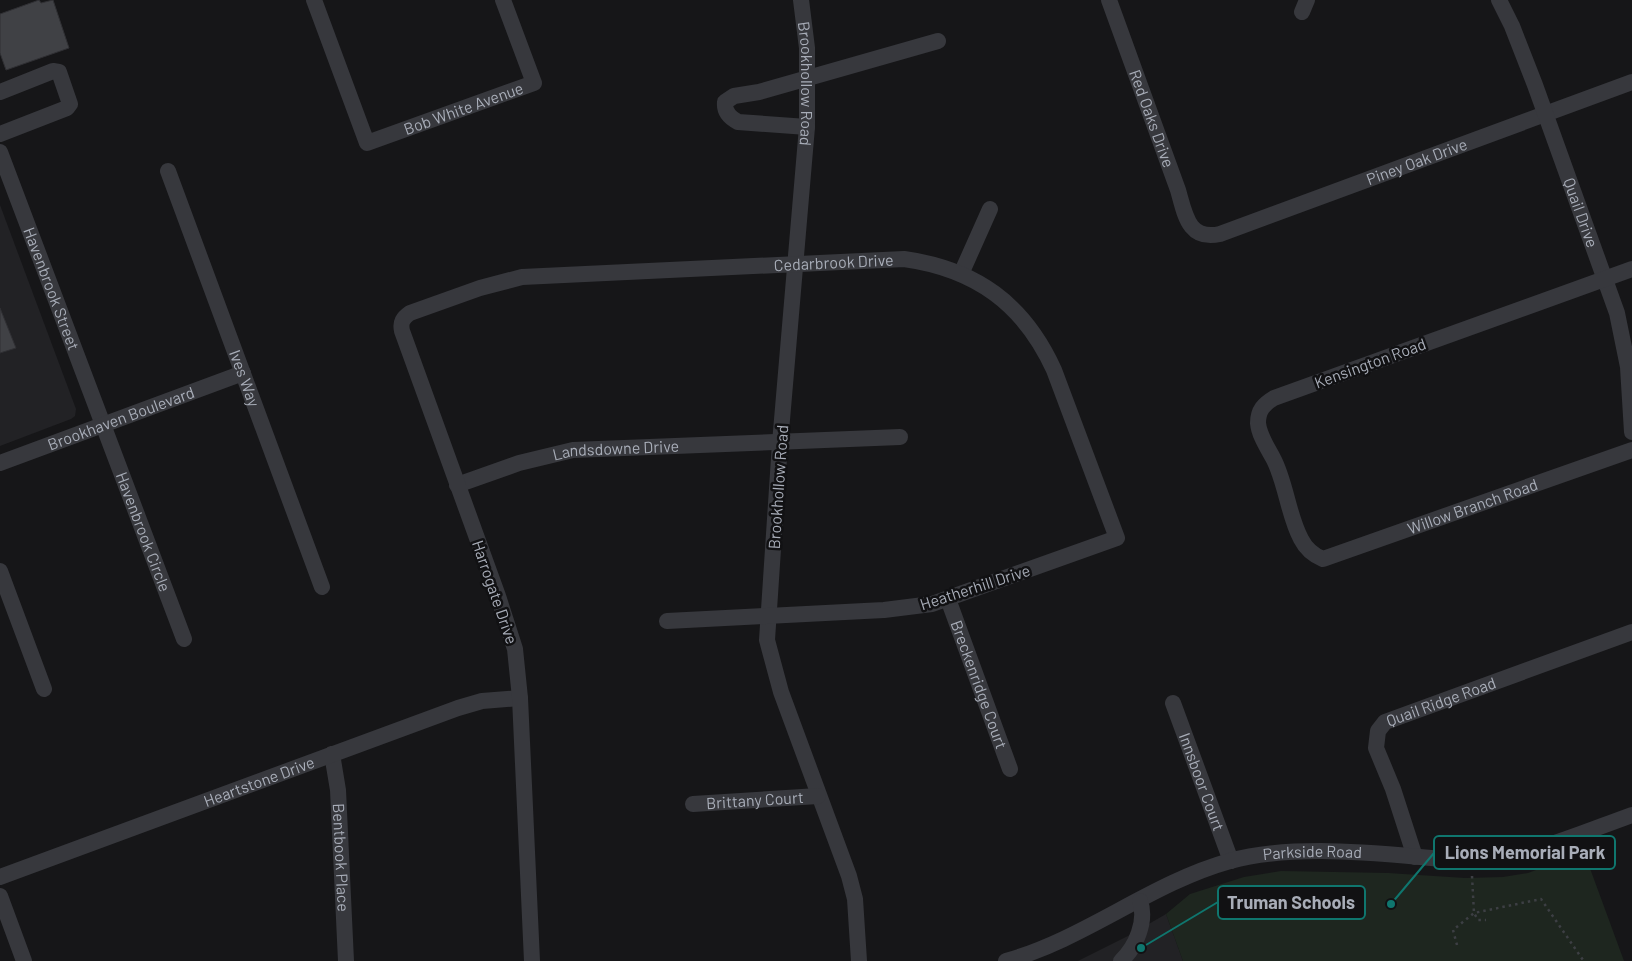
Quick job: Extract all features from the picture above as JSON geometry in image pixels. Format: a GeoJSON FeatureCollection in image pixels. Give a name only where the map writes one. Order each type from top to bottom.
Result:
{"type":"FeatureCollection","features":[{"type":"Feature","properties":{"kind":"street","name":"Bob White Avenue"},"geometry":{"type":"LineString","coordinates":[[314,0],[367,143],[534,83],[503,0]]}},
{"type":"Feature","properties":{"kind":"street","name":"Brookhollow Road"},"geometry":{"type":"LineString","coordinates":[[801,0],[807,48],[807,127],[780,442],[768,651],[818,796],[852,887],[859,961]]}},
{"type":"Feature","properties":{"kind":"street","name":"Red Oaks Drive"},"geometry":{"type":"LineString","coordinates":[[1109,0],[1186,217],[1192,228],[1201,233]]}},
{"type":"Feature","properties":{"kind":"street","name":"Quail Drive"},"geometry":{"type":"LineString","coordinates":[[1498,0],[1512,26],[1606,278],[1624,343],[1632,432]]}},
{"type":"Feature","properties":{"kind":"street"},"geometry":{"type":"LineString","coordinates":[[807,127],[738,122],[731,118],[724,107],[724,102],[734,96],[759,92],[808,79],[938,41]]}},
{"type":"Feature","properties":{"kind":"street"},"geometry":{"type":"LineString","coordinates":[[0,92],[53,71],[58,72],[70,104],[67,108],[0,134]]}},
{"type":"Feature","properties":{"kind":"street","name":"Piney Oak Drive"},"geometry":{"type":"LineString","coordinates":[[1201,233],[1207,236],[1220,234],[1632,82]]}},
{"type":"Feature","properties":{"kind":"street","name":"Havenbrook Street"},"geometry":{"type":"LineString","coordinates":[[0,152],[103,425]]}},
{"type":"Feature","properties":{"kind":"street","name":"Ives Way"},"geometry":{"type":"LineString","coordinates":[[168,171],[322,587]]}},
{"type":"Feature","properties":{"kind":"street"},"geometry":{"type":"LineString","coordinates":[[961,274],[990,209]]}},
{"type":"Feature","properties":{"kind":"street","name":"Cedarbrook Drive"},"geometry":{"type":"LineString","coordinates":[[401,325],[404,317],[410,312],[480,288],[522,277],[904,259],[942,266],[961,274],[996,294],[1016,310],[1036,335],[1060,386],[1116,538]]}},
{"type":"Feature","properties":{"kind":"street","name":"Kensington Road"},"geometry":{"type":"LineString","coordinates":[[1313,554],[1300,537],[1274,460],[1260,431],[1259,415],[1266,403],[1632,269]]}},
{"type":"Feature","properties":{"kind":"street","name":"Harrogate Drive"},"geometry":{"type":"LineString","coordinates":[[401,325],[509,626],[515,649],[520,698],[532,961]]}},
{"type":"Feature","properties":{"kind":"street","name":"Brookhaven Boulevard"},"geometry":{"type":"LineString","coordinates":[[0,464],[243,373]]}},
{"type":"Feature","properties":{"kind":"street","name":"Havenbrook Circle"},"geometry":{"type":"LineString","coordinates":[[103,425],[184,639]]}},
{"type":"Feature","properties":{"kind":"street","name":"Landsdowne Drive"},"geometry":{"type":"LineString","coordinates":[[457,485],[518,463],[573,450],[900,436]]}},
{"type":"Feature","properties":{"kind":"street","name":"Willow Branch Road"},"geometry":{"type":"LineString","coordinates":[[1313,554],[1323,559],[1329,559],[1632,450]]}},
{"type":"Feature","properties":{"kind":"street","name":"Heatherhill Drive"},"geometry":{"type":"LineString","coordinates":[[667,621],[905,609],[948,599],[1116,538]]}},
{"type":"Feature","properties":{"kind":"street"},"geometry":{"type":"LineString","coordinates":[[0,571],[44,689]]}},
{"type":"Feature","properties":{"kind":"street","name":"Breckenridge Court"},"geometry":{"type":"LineString","coordinates":[[948,599],[1010,769]]}},
{"type":"Feature","properties":{"kind":"street","name":"Quail Ridge Road"},"geometry":{"type":"LineString","coordinates":[[1415,857],[1405,823],[1376,748],[1376,736],[1385,722],[1632,632]]}},
{"type":"Feature","properties":{"kind":"street","name":"Heartstone Drive"},"geometry":{"type":"LineString","coordinates":[[0,877],[473,703],[520,698]]}},
{"type":"Feature","properties":{"kind":"street","name":"Innsboor Court"},"geometry":{"type":"LineString","coordinates":[[1173,703],[1231,861]]}},
{"type":"Feature","properties":{"kind":"street","name":"Bentbook Place"},"geometry":{"type":"LineString","coordinates":[[332,754],[338,790],[346,961]]}},
{"type":"Feature","properties":{"kind":"street","name":"Brittany Court"},"geometry":{"type":"LineString","coordinates":[[693,804],[818,796]]}},
{"type":"Feature","properties":{"kind":"street","name":"Parkside Road"},"geometry":{"type":"LineString","coordinates":[[1006,961],[1051,946],[1187,878],[1231,861],[1279,854],[1331,853],[1472,862],[1517,856],[1632,815]]}},
{"type":"Feature","properties":{"kind":"street"},"geometry":{"type":"LineString","coordinates":[[0,896],[24,961]]}},
{"type":"Feature","properties":{"kind":"street"},"geometry":{"type":"LineString","coordinates":[[1121,961],[1129,953],[1142,921],[1143,910],[1140,901]]}},
{"type":"Feature","properties":{"kind":"path"},"geometry":{"type":"LineString","coordinates":[[1472,862],[1474,914],[1478,920],[1486,920]]}},
{"type":"Feature","properties":{"kind":"path"},"geometry":{"type":"LineString","coordinates":[[1457,945],[1453,930],[1474,914],[1541,899],[1583,960]]}},
{"type":"Feature","properties":{"kind":"shaded area"},"geometry":{"type":"Polygon","coordinates":[[[0,205],[76,409],[75,416],[71,419],[0,446],[0,205]]]}},
{"type":"Feature","properties":{"kind":"shaded area"},"geometry":{"type":"Polygon","coordinates":[[[1584,852],[1624,961],[1183,961],[1166,914],[1190,894],[1244,877],[1281,871],[1388,873],[1465,878],[1503,877],[1528,873],[1584,852]]]}},
{"type":"Feature","properties":{"kind":"shaded area"},"geometry":{"type":"Polygon","coordinates":[[[1166,914],[1183,961],[1078,961],[1128,936],[1166,914]]]}},
{"type":"Feature","properties":{"kind":"building"},"geometry":{"type":"Polygon","coordinates":[[[39,0],[41,3],[53,0],[69,48],[6,70],[0,53],[0,14],[39,0]]]}},
{"type":"Feature","properties":{"kind":"building"},"geometry":{"type":"Polygon","coordinates":[[[0,308],[16,348],[0,353],[0,308]]]}},
{"type":"Feature","properties":{"kind":"place","name":"Lions Memorial Park"},"geometry":{"type":"Point","coordinates":[1391,904]}},
{"type":"Feature","properties":{"kind":"place","name":"Truman Schools"},"geometry":{"type":"Point","coordinates":[1141,948]}}]}
